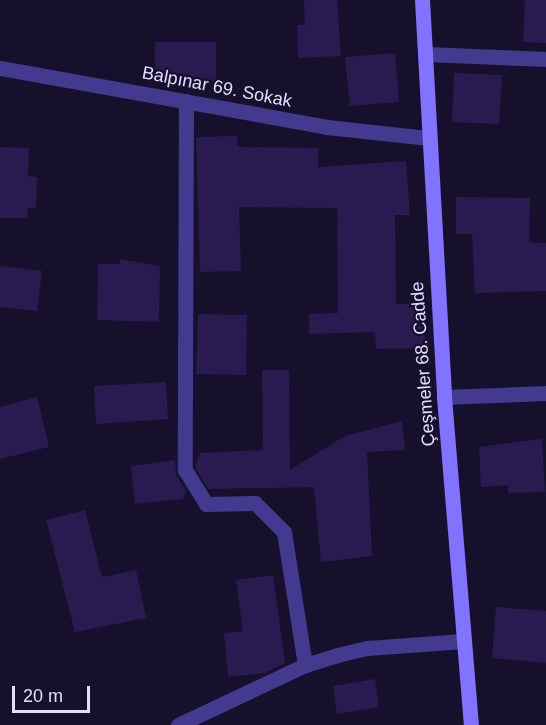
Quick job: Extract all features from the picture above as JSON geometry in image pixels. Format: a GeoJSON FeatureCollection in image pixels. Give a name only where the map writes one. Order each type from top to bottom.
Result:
{"type":"FeatureCollection","features":[{"type":"Feature","properties":{"kind":"street","name":"Çeşmeler 68. Cadde"},"geometry":{"type":"LineString","coordinates":[[422,0],[427,54],[429,138],[444,397],[471,725]]}},
{"type":"Feature","properties":{"kind":"street"},"geometry":{"type":"LineString","coordinates":[[427,54],[546,60]]}},
{"type":"Feature","properties":{"kind":"street","name":"Balpınar 69. Sokak"},"geometry":{"type":"LineString","coordinates":[[0,68],[327,127],[429,138]]}},
{"type":"Feature","properties":{"kind":"street"},"geometry":{"type":"LineString","coordinates":[[186,101],[184,471],[206,504],[255,503],[284,532],[305,665]]}},
{"type":"Feature","properties":{"kind":"street"},"geometry":{"type":"LineString","coordinates":[[444,397],[546,393]]}},
{"type":"Feature","properties":{"kind":"street"},"geometry":{"type":"LineString","coordinates":[[178,725],[305,665],[368,648],[463,641]]}},
{"type":"Feature","properties":{"kind":"building"},"geometry":{"type":"Polygon","coordinates":[[[304,0],[337,0],[341,56],[298,58],[297,25],[305,25],[304,0]]]}},
{"type":"Feature","properties":{"kind":"building"},"geometry":{"type":"Polygon","coordinates":[[[525,0],[546,0],[546,43],[523,42],[525,0]]]}},
{"type":"Feature","properties":{"kind":"building"},"geometry":{"type":"Polygon","coordinates":[[[155,42],[216,42],[216,81],[155,81],[155,42]]]}},
{"type":"Feature","properties":{"kind":"building"},"geometry":{"type":"Polygon","coordinates":[[[395,53],[399,102],[350,106],[345,57],[395,53]]]}},
{"type":"Feature","properties":{"kind":"building"},"geometry":{"type":"Polygon","coordinates":[[[454,73],[502,75],[499,124],[452,122],[454,73]]]}},
{"type":"Feature","properties":{"kind":"building"},"geometry":{"type":"Polygon","coordinates":[[[237,136],[237,147],[318,148],[318,167],[406,161],[410,215],[395,215],[396,304],[424,303],[425,348],[376,349],[375,332],[309,334],[309,314],[338,313],[337,208],[239,207],[241,271],[200,272],[196,137],[237,136]]]}},
{"type":"Feature","properties":{"kind":"building"},"geometry":{"type":"Polygon","coordinates":[[[0,147],[29,148],[28,176],[37,177],[36,208],[28,208],[27,218],[0,218],[0,147]]]}},
{"type":"Feature","properties":{"kind":"building"},"geometry":{"type":"Polygon","coordinates":[[[456,197],[530,198],[529,242],[546,243],[546,291],[475,293],[472,234],[456,234],[456,197]]]}},
{"type":"Feature","properties":{"kind":"building"},"geometry":{"type":"Polygon","coordinates":[[[120,259],[160,266],[159,322],[97,320],[98,264],[120,264],[120,259]]]}},
{"type":"Feature","properties":{"kind":"building"},"geometry":{"type":"Polygon","coordinates":[[[0,266],[42,271],[37,311],[0,307],[0,266]]]}},
{"type":"Feature","properties":{"kind":"building"},"geometry":{"type":"Polygon","coordinates":[[[198,314],[247,315],[246,375],[196,374],[198,314]]]}},
{"type":"Feature","properties":{"kind":"building"},"geometry":{"type":"Polygon","coordinates":[[[262,370],[289,370],[290,470],[345,436],[402,421],[405,450],[367,452],[372,556],[321,562],[314,487],[208,489],[195,467],[200,453],[263,450],[262,370]]]}},
{"type":"Feature","properties":{"kind":"building"},"geometry":{"type":"Polygon","coordinates":[[[166,382],[168,419],[96,424],[94,386],[166,382]]]}},
{"type":"Feature","properties":{"kind":"building"},"geometry":{"type":"Polygon","coordinates":[[[37,397],[49,447],[0,459],[0,407],[37,397]]]}},
{"type":"Feature","properties":{"kind":"building"},"geometry":{"type":"Polygon","coordinates":[[[542,439],[545,492],[508,493],[508,485],[481,487],[479,447],[542,439]]]}},
{"type":"Feature","properties":{"kind":"building"},"geometry":{"type":"Polygon","coordinates":[[[175,460],[176,475],[186,490],[183,499],[135,504],[131,466],[175,460]]]}},
{"type":"Feature","properties":{"kind":"building"},"geometry":{"type":"Polygon","coordinates":[[[85,510],[102,577],[136,570],[146,618],[75,632],[46,520],[85,510]]]}},
{"type":"Feature","properties":{"kind":"building"},"geometry":{"type":"Polygon","coordinates":[[[273,575],[285,663],[265,673],[228,677],[224,633],[243,631],[236,580],[273,575]]]}},
{"type":"Feature","properties":{"kind":"building"},"geometry":{"type":"Polygon","coordinates":[[[496,607],[546,611],[546,663],[492,658],[496,607]]]}},
{"type":"Feature","properties":{"kind":"building"},"geometry":{"type":"Polygon","coordinates":[[[375,679],[379,707],[337,714],[333,686],[375,679]]]}}]}
